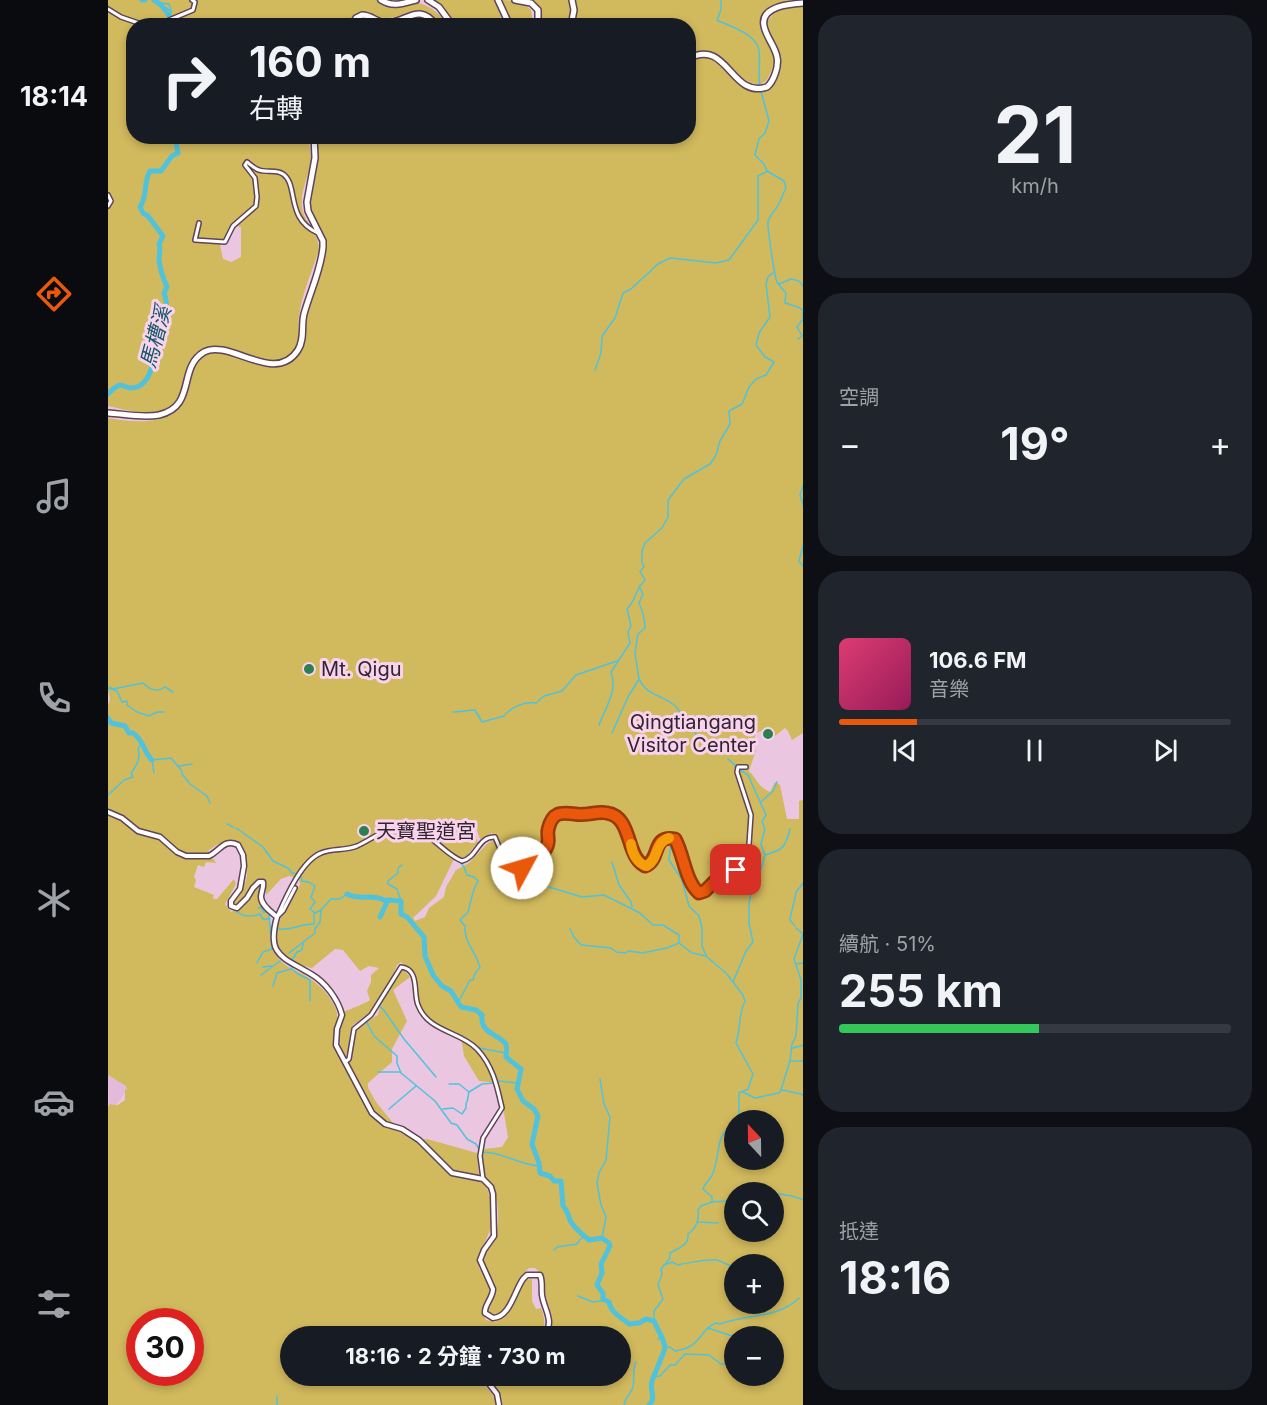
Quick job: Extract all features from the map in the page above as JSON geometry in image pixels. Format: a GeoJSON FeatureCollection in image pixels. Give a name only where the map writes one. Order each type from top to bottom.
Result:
{"type":"FeatureCollection","features":[{"type":"Feature","properties":{"kind":"main road"},"geometry":{"type":"LineString","coordinates":[[381,0],[396,5],[416,0]]}},
{"type":"Feature","properties":{"kind":"main road"},"geometry":{"type":"LineString","coordinates":[[428,0],[440,7],[448,18]]}},
{"type":"Feature","properties":{"kind":"main road"},"geometry":{"type":"LineString","coordinates":[[498,0],[506,18]]}},
{"type":"Feature","properties":{"kind":"main road"},"geometry":{"type":"LineString","coordinates":[[515,0],[531,3],[538,10],[538,18]]}},
{"type":"Feature","properties":{"kind":"main road"},"geometry":{"type":"LineString","coordinates":[[572,18],[573,0]]}},
{"type":"Feature","properties":{"kind":"main road"},"geometry":{"type":"LineString","coordinates":[[696,55],[706,53],[724,64],[741,83],[749,88],[767,87],[774,78],[777,56],[765,30],[764,20],[768,13],[783,5],[803,3]]}},
{"type":"Feature","properties":{"kind":"main road"},"geometry":{"type":"LineString","coordinates":[[404,18],[417,14],[430,18]]}},
{"type":"Feature","properties":{"kind":"main road"},"geometry":{"type":"LineString","coordinates":[[356,18],[362,15],[371,18]]}},
{"type":"Feature","properties":{"kind":"main road"},"geometry":{"type":"LineString","coordinates":[[108,413],[154,415],[170,410],[177,405],[185,393],[190,367],[196,357],[211,349],[223,349],[250,360],[265,363],[283,361],[297,351],[302,342],[303,318],[322,254],[323,242],[308,211],[307,202],[315,158],[314,144]]}},
{"type":"Feature","properties":{"kind":"street"},"geometry":{"type":"LineString","coordinates":[[175,18],[195,8],[195,2],[192,0]]}},
{"type":"Feature","properties":{"kind":"street"},"geometry":{"type":"LineString","coordinates":[[108,9],[126,18]]}},
{"type":"Feature","properties":{"kind":"street"},"geometry":{"type":"LineString","coordinates":[[199,223],[195,240],[225,242],[233,226],[256,206],[255,178],[245,165],[247,162],[257,170],[277,171],[285,176],[297,213],[304,224],[319,234]]}},
{"type":"Feature","properties":{"kind":"street"},"geometry":{"type":"LineString","coordinates":[[108,195],[111,201],[108,206]]}},
{"type":"Feature","properties":{"kind":"street"},"geometry":{"type":"LineString","coordinates":[[549,1326],[540,1275],[526,1275],[501,1316],[492,1318],[485,1313],[492,1299],[493,1289],[480,1260],[494,1236],[491,1187],[483,1179],[452,1173],[419,1140],[402,1129],[378,1120],[372,1113],[336,1045],[336,1029],[342,1015],[336,999],[314,975],[283,960],[277,951],[273,935],[277,917],[305,867],[321,853],[354,847],[380,832],[406,828],[424,833],[462,861],[469,859],[485,839],[495,837],[503,856],[522,868],[536,860],[548,845],[548,831],[556,814],[564,812],[585,815],[606,812],[621,821],[630,840],[632,853],[643,865],[647,866],[652,863],[657,846],[661,842],[668,838],[675,839],[696,890],[703,892],[720,876],[740,868],[748,858],[751,815],[737,772],[738,767],[747,767]]}},
{"type":"Feature","properties":{"kind":"street"},"geometry":{"type":"LineString","coordinates":[[108,812],[122,818],[138,831],[160,837],[170,847],[186,856],[209,856],[221,845],[235,843],[245,860],[240,889],[231,901],[231,906],[237,908],[250,895],[253,888],[262,882],[265,886],[261,894],[263,903],[277,917]]}},
{"type":"Feature","properties":{"kind":"street"},"geometry":{"type":"LineString","coordinates":[[293,893],[295,882]]}},
{"type":"Feature","properties":{"kind":"street"},"geometry":{"type":"LineString","coordinates":[[277,917],[293,893],[297,885],[295,882]]}},
{"type":"Feature","properties":{"kind":"street"},"geometry":{"type":"LineString","coordinates":[[277,917],[295,888]]}},
{"type":"Feature","properties":{"kind":"street"},"geometry":{"type":"LineString","coordinates":[[345,1062],[349,1059],[354,1029],[371,1015],[401,967],[406,968],[415,979],[415,998],[422,1014],[438,1028],[477,1048],[494,1073],[502,1108],[483,1138],[480,1156],[483,1179]]}},
{"type":"Feature","properties":{"kind":"street"},"geometry":{"type":"LineString","coordinates":[[490,1386],[496,1394],[499,1405]]}},
{"type":"Feature","properties":{"kind":"shaded area"},"geometry":{"type":"Polygon","coordinates":[[[108,0],[379,0],[383,3],[414,2],[434,11],[442,18],[430,18],[417,11],[387,18],[362,12],[352,18],[126,18],[126,144],[309,144],[311,160],[302,195],[302,207],[317,238],[319,250],[300,308],[298,343],[294,351],[286,358],[276,361],[265,360],[229,349],[208,348],[197,354],[191,362],[174,403],[166,409],[153,413],[108,406],[108,0]],[[237,226],[225,243],[220,245],[223,259],[231,262],[241,257],[241,227],[237,226]]]}},
{"type":"Feature","properties":{"kind":"shaded area"},"geometry":{"type":"Polygon","coordinates":[[[431,0],[496,0],[501,17],[501,18],[448,18],[431,0]]]}},
{"type":"Feature","properties":{"kind":"shaded area"},"geometry":{"type":"Polygon","coordinates":[[[499,0],[517,2],[531,10],[532,18],[508,18],[499,0]]]}},
{"type":"Feature","properties":{"kind":"shaded area"},"geometry":{"type":"Polygon","coordinates":[[[520,0],[569,0],[571,12],[570,18],[538,18],[540,11],[520,0]]]}},
{"type":"Feature","properties":{"kind":"shaded area"},"geometry":{"type":"Polygon","coordinates":[[[574,0],[803,0],[783,4],[764,18],[776,58],[769,76],[763,83],[756,84],[748,82],[713,56],[705,52],[696,54],[696,18],[575,18],[574,0]]]}},
{"type":"Feature","properties":{"kind":"shaded area"},"geometry":{"type":"Polygon","coordinates":[[[803,5],[803,733],[792,740],[785,728],[775,736],[764,730],[756,733],[752,748],[756,750],[749,771],[760,785],[770,792],[775,782],[780,785],[787,819],[799,819],[799,801],[803,800],[803,1405],[503,1405],[501,1395],[494,1386],[631,1386],[631,1326],[552,1326],[545,1294],[544,1276],[535,1268],[529,1268],[523,1274],[502,1312],[489,1313],[495,1284],[486,1271],[484,1258],[497,1232],[498,1214],[495,1191],[485,1176],[482,1160],[484,1149],[502,1147],[508,1137],[499,1083],[479,1081],[464,1056],[461,1037],[434,1022],[423,1011],[416,997],[416,977],[401,962],[397,965],[391,980],[372,1011],[353,1025],[345,1057],[339,1034],[345,1011],[370,1000],[367,991],[371,975],[379,968],[369,966],[360,971],[343,950],[335,949],[312,968],[295,962],[284,954],[278,945],[279,923],[284,910],[300,885],[299,879],[289,876],[281,879],[266,895],[266,882],[264,879],[259,881],[234,906],[246,880],[246,855],[239,843],[226,841],[208,851],[216,863],[206,862],[204,867],[198,865],[194,887],[214,895],[213,899],[217,899],[234,879],[236,884],[225,904],[231,912],[249,899],[254,890],[261,885],[259,900],[269,916],[270,940],[273,950],[288,967],[313,981],[332,1002],[337,1012],[334,1043],[344,1064],[352,1054],[355,1033],[362,1025],[378,1015],[381,1001],[399,971],[402,968],[410,977],[393,990],[407,1021],[392,1049],[392,1062],[368,1083],[368,1088],[376,1102],[401,1133],[415,1140],[427,1139],[477,1153],[479,1175],[487,1188],[491,1201],[491,1228],[479,1256],[479,1268],[488,1280],[490,1296],[481,1311],[486,1320],[495,1322],[505,1316],[526,1280],[532,1279],[532,1301],[536,1309],[541,1308],[544,1326],[280,1326],[280,1386],[485,1386],[497,1405],[108,1405],[108,1107],[110,1104],[118,1105],[125,1100],[127,1089],[126,1086],[108,1075],[108,705],[110,699],[108,690],[108,418],[150,421],[170,415],[179,409],[185,400],[196,364],[206,354],[214,351],[241,358],[283,363],[299,352],[305,318],[325,250],[308,202],[314,144],[696,144],[696,59],[711,58],[743,85],[753,90],[766,89],[779,62],[766,27],[772,16],[780,10],[803,5]],[[471,820],[463,824],[468,832],[472,830],[478,842],[467,856],[453,861],[436,896],[413,918],[415,921],[425,917],[429,908],[444,897],[446,887],[456,870],[469,863],[487,844],[497,838],[492,833],[480,839],[471,820]]]}},
{"type":"Feature","properties":{"kind":"shaded area"},"geometry":{"type":"Polygon","coordinates":[[[412,16],[424,18],[405,18],[412,16]]]}},
{"type":"Feature","properties":{"kind":"shaded area"},"geometry":{"type":"Polygon","coordinates":[[[108,1075],[126,1086],[127,1090],[117,1104],[110,1104],[109,1107],[108,1075]]]}},
{"type":"Feature","properties":{"kind":"waterway","name":"馬槽溪"},"geometry":{"type":"LineString","coordinates":[[154,0],[171,18]]}},
{"type":"Feature","properties":{"kind":"waterway"},"geometry":{"type":"LineString","coordinates":[[721,0],[721,10],[717,20],[746,34],[758,47],[760,86]]}},
{"type":"Feature","properties":{"kind":"waterway"},"geometry":{"type":"LineString","coordinates":[[162,3],[169,4],[171,10]]}},
{"type":"Feature","properties":{"kind":"waterway"},"geometry":{"type":"LineString","coordinates":[[161,4],[171,11],[171,16]]}},
{"type":"Feature","properties":{"kind":"waterway"},"geometry":{"type":"LineString","coordinates":[[761,91],[769,121],[765,133],[759,139],[755,155],[767,171],[784,181],[786,188],[768,221],[775,272],[777,282],[786,293],[785,303],[803,310]]}},
{"type":"Feature","properties":{"kind":"waterway","name":"馬槽溪"},"geometry":{"type":"LineString","coordinates":[[108,394],[118,386],[137,387],[146,380],[156,344],[162,332],[161,312],[166,306],[164,293],[167,287],[159,260],[159,244],[163,236],[140,207],[150,171],[161,171],[172,156],[178,153],[176,144]]}},
{"type":"Feature","properties":{"kind":"waterway"},"geometry":{"type":"LineString","coordinates":[[595,370],[601,353],[602,336],[615,318],[623,293],[631,289],[658,264],[670,258],[716,263],[729,260],[758,220],[758,176],[766,172]]}},
{"type":"Feature","properties":{"kind":"waterway"},"geometry":{"type":"LineString","coordinates":[[599,725],[612,693],[611,672],[630,643],[628,632],[631,626],[627,609],[645,580],[640,571],[644,567],[642,551],[645,543],[662,528],[668,517],[668,500],[684,479],[710,464],[716,455],[720,441],[730,424],[729,411],[742,404],[749,387],[756,379],[766,375],[774,362],[765,357],[756,345],[759,333],[770,317],[766,284],[768,277],[774,272]]}},
{"type":"Feature","properties":{"kind":"waterway"},"geometry":{"type":"LineString","coordinates":[[779,284],[791,279],[799,281],[803,286]]}},
{"type":"Feature","properties":{"kind":"waterway"},"geometry":{"type":"LineString","coordinates":[[798,339],[802,336],[797,327],[803,319],[803,311]]}},
{"type":"Feature","properties":{"kind":"waterway"},"geometry":{"type":"LineString","coordinates":[[803,486],[800,495],[803,504]]}},
{"type":"Feature","properties":{"kind":"waterway"},"geometry":{"type":"LineString","coordinates":[[803,546],[799,561],[803,566]]}},
{"type":"Feature","properties":{"kind":"waterway"},"geometry":{"type":"LineString","coordinates":[[612,733],[639,679],[635,653],[638,634],[645,628],[644,616],[639,603],[643,594],[639,586]]}},
{"type":"Feature","properties":{"kind":"waterway"},"geometry":{"type":"LineString","coordinates":[[453,712],[475,710],[482,722],[504,716],[518,705],[536,703],[544,696],[562,691],[576,675],[617,661]]}},
{"type":"Feature","properties":{"kind":"waterway"},"geometry":{"type":"LineString","coordinates":[[639,679],[646,689],[669,701],[692,721],[696,735]]}},
{"type":"Feature","properties":{"kind":"waterway"},"geometry":{"type":"LineString","coordinates":[[110,687],[113,689],[143,683],[153,690],[165,687],[173,692]]}},
{"type":"Feature","properties":{"kind":"waterway"},"geometry":{"type":"LineString","coordinates":[[108,688],[117,691],[122,702],[127,701],[127,705],[137,712],[149,716],[157,712],[164,712]]}},
{"type":"Feature","properties":{"kind":"waterway","name":"馬槽溪"},"geometry":{"type":"LineString","coordinates":[[108,718],[111,723],[125,726],[129,733],[137,736],[152,760]]}},
{"type":"Feature","properties":{"kind":"waterway"},"geometry":{"type":"LineString","coordinates":[[108,795],[124,780],[133,777],[131,773],[138,762],[138,749],[142,743]]}},
{"type":"Feature","properties":{"kind":"waterway"},"geometry":{"type":"LineString","coordinates":[[154,773],[152,760],[171,758],[190,784],[207,796],[210,803]]}},
{"type":"Feature","properties":{"kind":"waterway"},"geometry":{"type":"LineString","coordinates":[[728,759],[735,767]]}},
{"type":"Feature","properties":{"kind":"waterway"},"geometry":{"type":"LineString","coordinates":[[179,766],[192,764]]}},
{"type":"Feature","properties":{"kind":"waterway"},"geometry":{"type":"LineString","coordinates":[[739,1110],[739,1093],[748,1089],[753,1074],[736,1043],[745,1001],[733,982],[746,951],[753,942],[749,923],[749,903],[765,855],[761,844],[765,829],[762,821],[766,815],[748,775],[740,770]]}},
{"type":"Feature","properties":{"kind":"waterway"},"geometry":{"type":"LineString","coordinates":[[761,802],[773,791],[777,782]]}},
{"type":"Feature","properties":{"kind":"waterway"},"geometry":{"type":"LineString","coordinates":[[227,824],[233,827]]}},
{"type":"Feature","properties":{"kind":"waterway"},"geometry":{"type":"LineString","coordinates":[[236,828],[263,847],[273,861],[297,874]]}},
{"type":"Feature","properties":{"kind":"waterway"},"geometry":{"type":"LineString","coordinates":[[765,855],[783,847],[790,829]]}},
{"type":"Feature","properties":{"kind":"waterway"},"geometry":{"type":"LineString","coordinates":[[671,840],[669,860],[682,880],[689,906],[699,916],[702,946],[706,955]]}},
{"type":"Feature","properties":{"kind":"waterway"},"geometry":{"type":"LineString","coordinates":[[612,862],[619,885],[632,907]]}},
{"type":"Feature","properties":{"kind":"waterway"},"geometry":{"type":"LineString","coordinates":[[458,1003],[470,980],[473,980],[480,968],[466,937],[465,926],[460,920],[468,912],[478,881],[467,875],[461,863]]}},
{"type":"Feature","properties":{"kind":"waterway"},"geometry":{"type":"LineString","coordinates":[[401,901],[397,889],[388,884],[388,881],[398,873],[398,868],[402,865]]}},
{"type":"Feature","properties":{"kind":"waterway"},"geometry":{"type":"LineString","coordinates":[[301,876],[302,881],[315,886],[311,897],[315,902],[310,909],[315,913],[331,899],[340,899],[347,894]]}},
{"type":"Feature","properties":{"kind":"waterway"},"geometry":{"type":"LineString","coordinates":[[795,926],[790,920],[796,892],[803,883]]}},
{"type":"Feature","properties":{"kind":"waterway"},"geometry":{"type":"LineString","coordinates":[[549,887],[582,897],[604,895],[640,913],[653,925],[663,925],[679,935],[679,943],[692,953],[706,956],[732,981]]}},
{"type":"Feature","properties":{"kind":"waterway"},"geometry":{"type":"LineString","coordinates":[[347,894],[386,901]]}},
{"type":"Feature","properties":{"kind":"waterway"},"geometry":{"type":"LineString","coordinates":[[380,917],[388,900],[401,901],[401,914],[407,917],[424,937],[425,956],[433,975],[442,986],[451,991],[461,1007],[476,1010],[482,1015],[483,1026],[506,1044],[506,1057],[521,1069],[517,1089],[523,1101],[534,1109],[538,1116],[532,1144],[540,1173],[550,1176],[554,1181],[561,1181],[563,1206],[571,1223],[589,1240],[602,1238],[609,1243],[610,1246],[601,1264],[602,1273],[597,1285],[603,1293],[603,1299],[609,1302],[614,1312],[629,1324],[639,1323],[646,1319],[654,1321],[663,1341],[665,1348],[652,1381],[653,1397],[649,1405]]}},
{"type":"Feature","properties":{"kind":"waterway"},"geometry":{"type":"LineString","coordinates":[[257,963],[263,952],[272,949],[269,914],[263,912],[261,907],[258,908]]}},
{"type":"Feature","properties":{"kind":"waterway"},"geometry":{"type":"LineString","coordinates":[[289,953],[315,933],[320,922],[321,910]]}},
{"type":"Feature","properties":{"kind":"waterway"},"geometry":{"type":"LineString","coordinates":[[236,911],[248,916],[260,914],[263,919],[270,919]]}},
{"type":"Feature","properties":{"kind":"waterway"},"geometry":{"type":"LineString","coordinates":[[277,929],[314,924],[314,914]]}},
{"type":"Feature","properties":{"kind":"waterway"},"geometry":{"type":"LineString","coordinates":[[743,1092],[755,1098],[779,1093],[781,1090],[796,1036],[798,1003],[801,998],[801,980],[794,959],[803,934],[796,928]]}},
{"type":"Feature","properties":{"kind":"waterway"},"geometry":{"type":"LineString","coordinates":[[570,929],[573,935]]}},
{"type":"Feature","properties":{"kind":"waterway"},"geometry":{"type":"LineString","coordinates":[[573,936],[581,945],[611,948],[616,952],[625,953],[629,951],[642,953],[679,943]]}},
{"type":"Feature","properties":{"kind":"waterway"},"geometry":{"type":"LineString","coordinates":[[292,960],[297,952],[302,950],[303,943]]}},
{"type":"Feature","properties":{"kind":"waterway"},"geometry":{"type":"LineString","coordinates":[[261,975],[280,961]]}},
{"type":"Feature","properties":{"kind":"waterway"},"geometry":{"type":"LineString","coordinates":[[796,964],[803,963]]}},
{"type":"Feature","properties":{"kind":"waterway"},"geometry":{"type":"LineString","coordinates":[[263,967],[271,966]]}},
{"type":"Feature","properties":{"kind":"waterway"},"geometry":{"type":"LineString","coordinates":[[291,968],[310,980],[310,1001]]}},
{"type":"Feature","properties":{"kind":"waterway"},"geometry":{"type":"LineString","coordinates":[[273,986],[277,973],[291,969]]}},
{"type":"Feature","properties":{"kind":"waterway"},"geometry":{"type":"LineString","coordinates":[[379,1006],[436,1077]]}},
{"type":"Feature","properties":{"kind":"waterway"},"geometry":{"type":"LineString","coordinates":[[366,1021],[374,1036],[397,1056],[401,1073],[435,1101],[451,1123],[457,1125],[467,1139],[476,1144],[479,1149]]}},
{"type":"Feature","properties":{"kind":"waterway"},"geometry":{"type":"LineString","coordinates":[[793,1048],[803,1045]]}},
{"type":"Feature","properties":{"kind":"waterway"},"geometry":{"type":"LineString","coordinates":[[479,1048],[506,1053]]}},
{"type":"Feature","properties":{"kind":"waterway"},"geometry":{"type":"LineString","coordinates":[[790,1061],[803,1061]]}},
{"type":"Feature","properties":{"kind":"waterway"},"geometry":{"type":"LineString","coordinates":[[378,1072],[401,1072]]}},
{"type":"Feature","properties":{"kind":"waterway"},"geometry":{"type":"LineString","coordinates":[[600,1079],[604,1104],[610,1117],[606,1160],[597,1183],[606,1217],[602,1238]]}},
{"type":"Feature","properties":{"kind":"waterway"},"geometry":{"type":"LineString","coordinates":[[499,1081],[517,1083]]}},
{"type":"Feature","properties":{"kind":"waterway"},"geometry":{"type":"LineString","coordinates":[[467,1102],[469,1092],[482,1084],[494,1083]]}},
{"type":"Feature","properties":{"kind":"waterway"},"geometry":{"type":"LineString","coordinates":[[449,1084],[459,1084],[469,1092]]}},
{"type":"Feature","properties":{"kind":"waterway"},"geometry":{"type":"LineString","coordinates":[[389,1109],[416,1086]]}},
{"type":"Feature","properties":{"kind":"waterway"},"geometry":{"type":"LineString","coordinates":[[782,1090],[803,1095]]}},
{"type":"Feature","properties":{"kind":"waterway"},"geometry":{"type":"LineString","coordinates":[[443,1109],[453,1108],[462,1114],[466,1103]]}},
{"type":"Feature","properties":{"kind":"waterway"},"geometry":{"type":"LineString","coordinates":[[654,1321],[654,1311],[663,1299],[658,1285],[662,1274],[661,1269],[670,1258],[670,1253],[687,1241],[688,1234],[697,1224],[698,1210],[701,1206],[712,1202],[712,1197],[703,1189],[713,1173],[724,1133]]}},
{"type":"Feature","properties":{"kind":"waterway"},"geometry":{"type":"LineString","coordinates":[[482,1152],[540,1166]]}},
{"type":"Feature","properties":{"kind":"waterway"},"geometry":{"type":"LineString","coordinates":[[784,1195],[803,1200]]}},
{"type":"Feature","properties":{"kind":"waterway"},"geometry":{"type":"LineString","coordinates":[[712,1202],[724,1201]]}},
{"type":"Feature","properties":{"kind":"waterway"},"geometry":{"type":"LineString","coordinates":[[698,1222],[718,1223]]}},
{"type":"Feature","properties":{"kind":"waterway"},"geometry":{"type":"LineString","coordinates":[[580,1240],[584,1236]]}},
{"type":"Feature","properties":{"kind":"waterway"},"geometry":{"type":"LineString","coordinates":[[554,1250],[557,1247],[577,1244],[579,1241]]}},
{"type":"Feature","properties":{"kind":"waterway"},"geometry":{"type":"LineString","coordinates":[[664,1265],[672,1262],[678,1265],[714,1260],[724,1263]]}},
{"type":"Feature","properties":{"kind":"waterway"},"geometry":{"type":"LineString","coordinates":[[578,1296],[593,1302],[600,1301]]}},
{"type":"Feature","properties":{"kind":"waterway"},"geometry":{"type":"LineString","coordinates":[[665,1348],[670,1347],[675,1351],[684,1349],[696,1342],[706,1329],[716,1323],[781,1310],[799,1298]]}},
{"type":"Feature","properties":{"kind":"waterway"},"geometry":{"type":"LineString","coordinates":[[601,1301],[606,1301]]}},
{"type":"Feature","properties":{"kind":"waterway"},"geometry":{"type":"LineString","coordinates":[[708,1328],[724,1333]]}},
{"type":"Feature","properties":{"kind":"waterway"},"geometry":{"type":"LineString","coordinates":[[658,1340],[660,1335]]}},
{"type":"Feature","properties":{"kind":"waterway"},"geometry":{"type":"LineString","coordinates":[[654,1377],[660,1376],[670,1365],[675,1365],[685,1354],[709,1355],[724,1364]]}},
{"type":"Feature","properties":{"kind":"waterway"},"geometry":{"type":"LineString","coordinates":[[624,1405],[633,1387],[636,1362]]}},
{"type":"Feature","properties":{"kind":"waterway"},"geometry":{"type":"LineString","coordinates":[[277,1396],[277,1405]]}},
{"type":"Feature","properties":{"kind":"slow traffic"},"geometry":{"type":"LineString","coordinates":[[631,844],[634,856],[647,866],[654,860],[657,846],[669,838]]}},
{"type":"Feature","properties":{"kind":"place","name":"Mt. Qigu"},"geometry":{"type":"Point","coordinates":[309,669]}},
{"type":"Feature","properties":{"kind":"place","name":"Qingtiangang Visitor Center"},"geometry":{"type":"Point","coordinates":[768,734]}},
{"type":"Feature","properties":{"kind":"place","name":"天寶聖道宮"},"geometry":{"type":"Point","coordinates":[364,831]}},
{"type":"Feature","properties":{"kind":"route"},"geometry":{"type":"LineString","coordinates":[[522,868],[536,860],[548,845],[548,831],[556,814],[564,812],[585,815],[606,812],[621,821],[630,840],[632,853],[645,866],[654,860],[657,846],[661,842],[672,837],[675,839],[689,876],[699,893],[705,891],[720,876],[736,870]]}}]}
